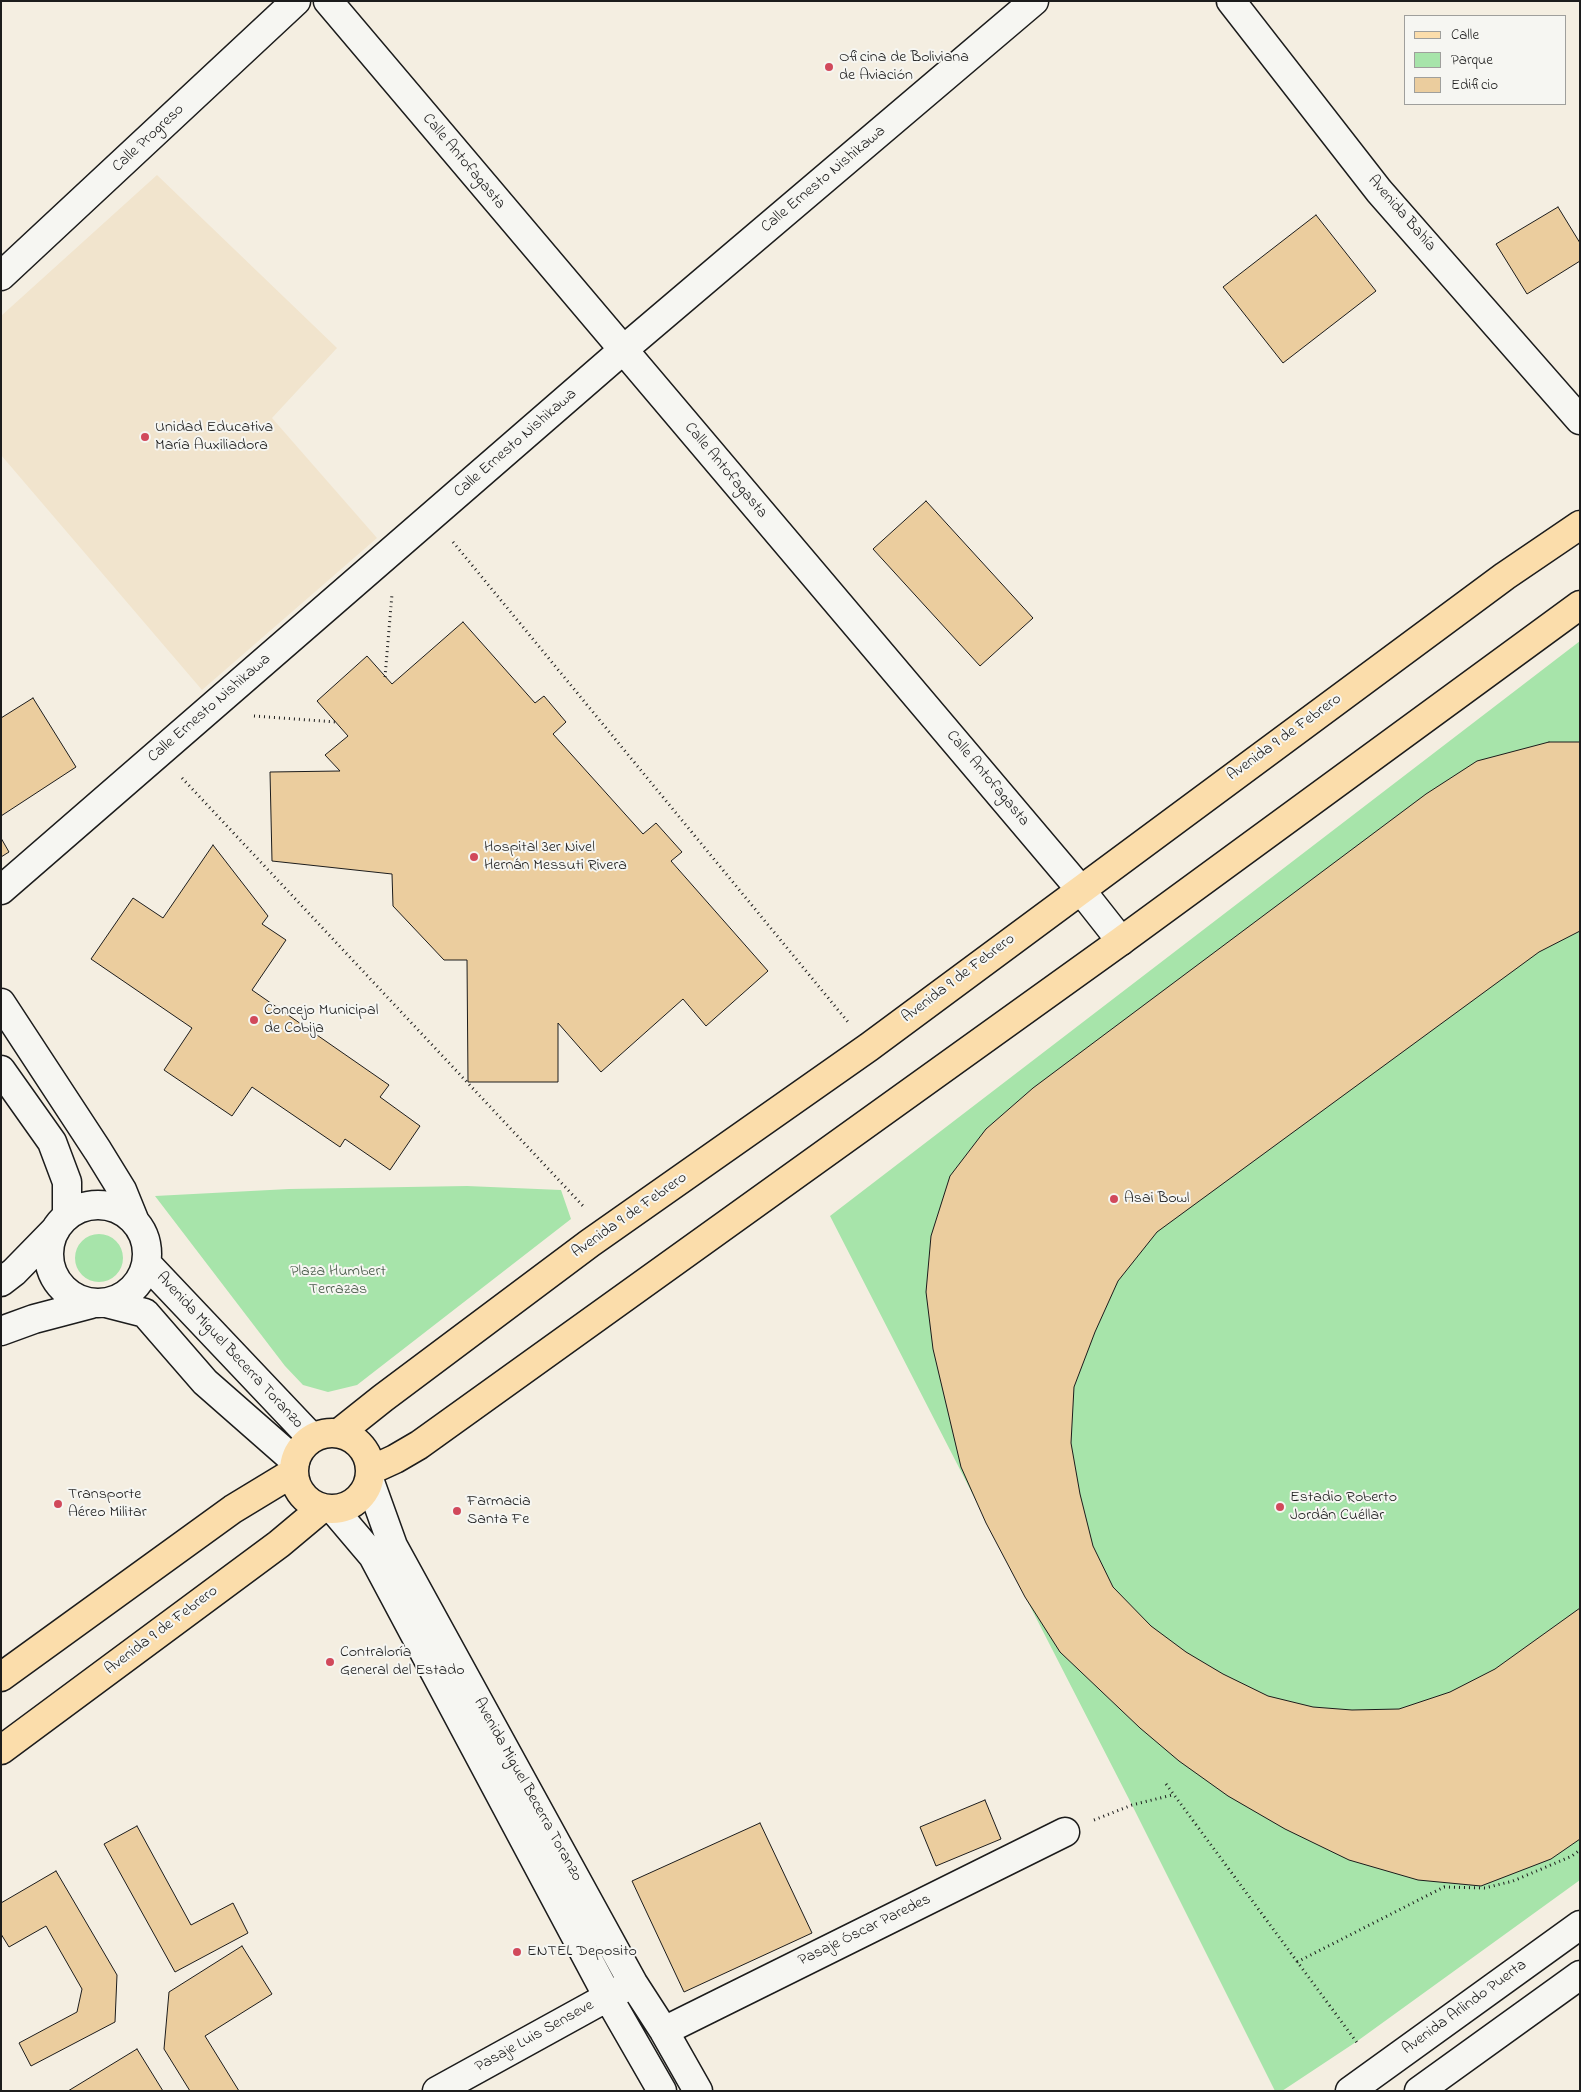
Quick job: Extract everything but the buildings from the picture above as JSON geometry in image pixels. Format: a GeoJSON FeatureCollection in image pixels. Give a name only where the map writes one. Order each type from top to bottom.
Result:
{"type":"FeatureCollection","features":[{"type":"Feature","properties":{"kind":"main road","name":"Avenida 9 de Febrero"},"geometry":{"type":"LineString","coordinates":[[339,1433],[391,1392],[607,1232],[869,1047],[1505,576],[1580,524]]}},
{"type":"Feature","properties":{"kind":"main road"},"geometry":{"type":"LineString","coordinates":[[370,1476],[419,1445],[1122,941],[1580,604]]}},
{"type":"Feature","properties":{"kind":"main road"},"geometry":{"type":"LineString","coordinates":[[325,1433],[339,1433],[361,1446],[368,1457],[370,1476],[364,1494],[356,1502],[345,1508],[328,1509],[311,1503],[302,1495],[296,1484],[294,1466],[301,1448],[312,1438],[325,1433]]}},
{"type":"Feature","properties":{"kind":"main road"},"geometry":{"type":"LineString","coordinates":[[1,1677],[294,1466]]}},
{"type":"Feature","properties":{"kind":"main road","name":"Avenida 9 de Febrero"},"geometry":{"type":"LineString","coordinates":[[1,1750],[328,1509]]}},
{"type":"Feature","properties":{"kind":"street","name":"Calle Progreso"},"geometry":{"type":"LineString","coordinates":[[1,276],[296,1]]}},
{"type":"Feature","properties":{"kind":"street","name":"Calle Antofagasta"},"geometry":{"type":"LineString","coordinates":[[328,1],[1122,941]]}},
{"type":"Feature","properties":{"kind":"street","name":"Calle Ernesto Nishikawa"},"geometry":{"type":"LineString","coordinates":[[1,890],[623,350],[1034,1]]}},
{"type":"Feature","properties":{"kind":"street","name":"Avenida Bahía"},"geometry":{"type":"LineString","coordinates":[[1231,1],[1379,191],[1580,420]]}},
{"type":"Feature","properties":{"kind":"street"},"geometry":{"type":"LineString","coordinates":[[1,1003],[122,1190],[135,1222],[143,1234],[147,1249],[147,1264],[142,1278],[133,1290],[120,1299],[34,1319],[1,1331]]}},
{"type":"Feature","properties":{"kind":"street"},"geometry":{"type":"LineString","coordinates":[[1,1070],[52,1142],[67,1182],[62,1222],[50,1242],[49,1259],[54,1274],[63,1288],[76,1298],[99,1304]]}},
{"type":"Feature","properties":{"kind":"street"},"geometry":{"type":"LineString","coordinates":[[1,1282],[14,1272],[62,1222],[80,1209],[94,1205],[116,1209],[135,1222]]}},
{"type":"Feature","properties":{"kind":"street","name":"Avenida Miguel Becerra Toranzo"},"geometry":{"type":"LineString","coordinates":[[147,1264],[312,1438]]}},
{"type":"Feature","properties":{"kind":"street","name":"Avenida Miguel Becerra Toranzo"},"geometry":{"type":"LineString","coordinates":[[99,1304],[146,1313],[205,1382],[294,1466]]}},
{"type":"Feature","properties":{"kind":"street","name":"Avenida Miguel Becerra Toranzo"},"geometry":{"type":"LineString","coordinates":[[370,1476],[394,1546],[633,1983],[664,2031],[698,2091]]}},
{"type":"Feature","properties":{"kind":"street","name":"Avenida Miguel Becerra Toranzo"},"geometry":{"type":"LineString","coordinates":[[328,1509],[373,1556],[608,1997],[662,2091]]}},
{"type":"Feature","properties":{"kind":"street","name":"Pasaje Óscar Paredes"},"geometry":{"type":"LineString","coordinates":[[664,2031],[1065,1832]]}},
{"type":"Feature","properties":{"kind":"street","name":"Avenida Arlindo Puerta"},"geometry":{"type":"LineString","coordinates":[[1350,2091],[1580,1925]]}},
{"type":"Feature","properties":{"kind":"street"},"geometry":{"type":"LineString","coordinates":[[1419,2091],[1580,1975]]}},
{"type":"Feature","properties":{"kind":"street","name":"Pasaje Luis Senseve"},"geometry":{"type":"LineString","coordinates":[[436,2091],[633,1983]]}},
{"type":"Feature","properties":{"kind":"path"},"geometry":{"type":"LineString","coordinates":[[432,517],[869,1047]]}},
{"type":"Feature","properties":{"kind":"path"},"geometry":{"type":"LineString","coordinates":[[385,677],[396,549]]}},
{"type":"Feature","properties":{"kind":"path"},"geometry":{"type":"LineString","coordinates":[[207,712],[336,722]]}},
{"type":"Feature","properties":{"kind":"path"},"geometry":{"type":"LineString","coordinates":[[159,754],[607,1232]]}},
{"type":"Feature","properties":{"kind":"path"},"geometry":{"type":"LineString","coordinates":[[1166,1784],[1172,1795],[1379,2070]]}},
{"type":"Feature","properties":{"kind":"path"},"geometry":{"type":"LineString","coordinates":[[1065,1832],[1132,1805],[1172,1795]]}},
{"type":"Feature","properties":{"kind":"path"},"geometry":{"type":"LineString","coordinates":[[1297,1962],[1444,1887],[1485,1888],[1512,1881],[1572,1856],[1580,1850]]}},
{"type":"Feature","properties":{"kind":"shaded area","name":"Unidad Educativa María Auxiliadora"},"geometry":{"type":"Polygon","coordinates":[[[157,175],[337,348],[272,418],[377,538],[202,690],[1,455],[1,316],[157,175]]]}},
{"type":"Feature","properties":{"kind":"green space","name":"Estadio Roberto Jordán Cuéllar"},"geometry":{"type":"Polygon","coordinates":[[[1580,641],[1580,1880],[1356,2042],[1282,2091],[1275,2091],[1132,1805],[830,1216],[1580,641]]]}},
{"type":"Feature","properties":{"kind":"green space","name":"Plaza Humbert Terrazas"},"geometry":{"type":"Polygon","coordinates":[[[467,1186],[561,1190],[571,1219],[357,1385],[328,1392],[303,1385],[285,1366],[155,1196],[289,1189],[467,1186]]]}},
{"type":"Feature","properties":{"kind":"green space"},"geometry":{"type":"Polygon","coordinates":[[[99,1234],[108,1236],[116,1241],[121,1249],[123,1258],[121,1267],[116,1275],[108,1280],[99,1282],[90,1280],[82,1275],[77,1267],[75,1258],[77,1249],[82,1241],[90,1236],[99,1234]]]}},
{"type":"Feature","properties":{"kind":"place","name":"Oficina de Boliviana de Aviación"},"geometry":{"type":"Point","coordinates":[829,67]}},
{"type":"Feature","properties":{"kind":"place","name":"Unidad Educativa María Auxiliadora"},"geometry":{"type":"Point","coordinates":[145,437]}},
{"type":"Feature","properties":{"kind":"place","name":"Hospital 3er Nivel Hernán Messuti Rivera"},"geometry":{"type":"Point","coordinates":[474,857]}},
{"type":"Feature","properties":{"kind":"place","name":"Concejo Municipal de Cobija"},"geometry":{"type":"Point","coordinates":[254,1020]}},
{"type":"Feature","properties":{"kind":"place","name":"Asai Bowl"},"geometry":{"type":"Point","coordinates":[1114,1199]}},
{"type":"Feature","properties":{"kind":"place","name":"Transporte Aéreo Militar"},"geometry":{"type":"Point","coordinates":[58,1504]}},
{"type":"Feature","properties":{"kind":"place","name":"Estadio Roberto Jordán Cuéllar"},"geometry":{"type":"Point","coordinates":[1280,1507]}},
{"type":"Feature","properties":{"kind":"place","name":"Farmacia Santa Fe"},"geometry":{"type":"Point","coordinates":[457,1511]}},
{"type":"Feature","properties":{"kind":"place","name":"Contraloría General del Estado"},"geometry":{"type":"Point","coordinates":[330,1662]}},
{"type":"Feature","properties":{"kind":"place","name":"ENTEL Deposito"},"geometry":{"type":"Point","coordinates":[517,1952]}}]}
